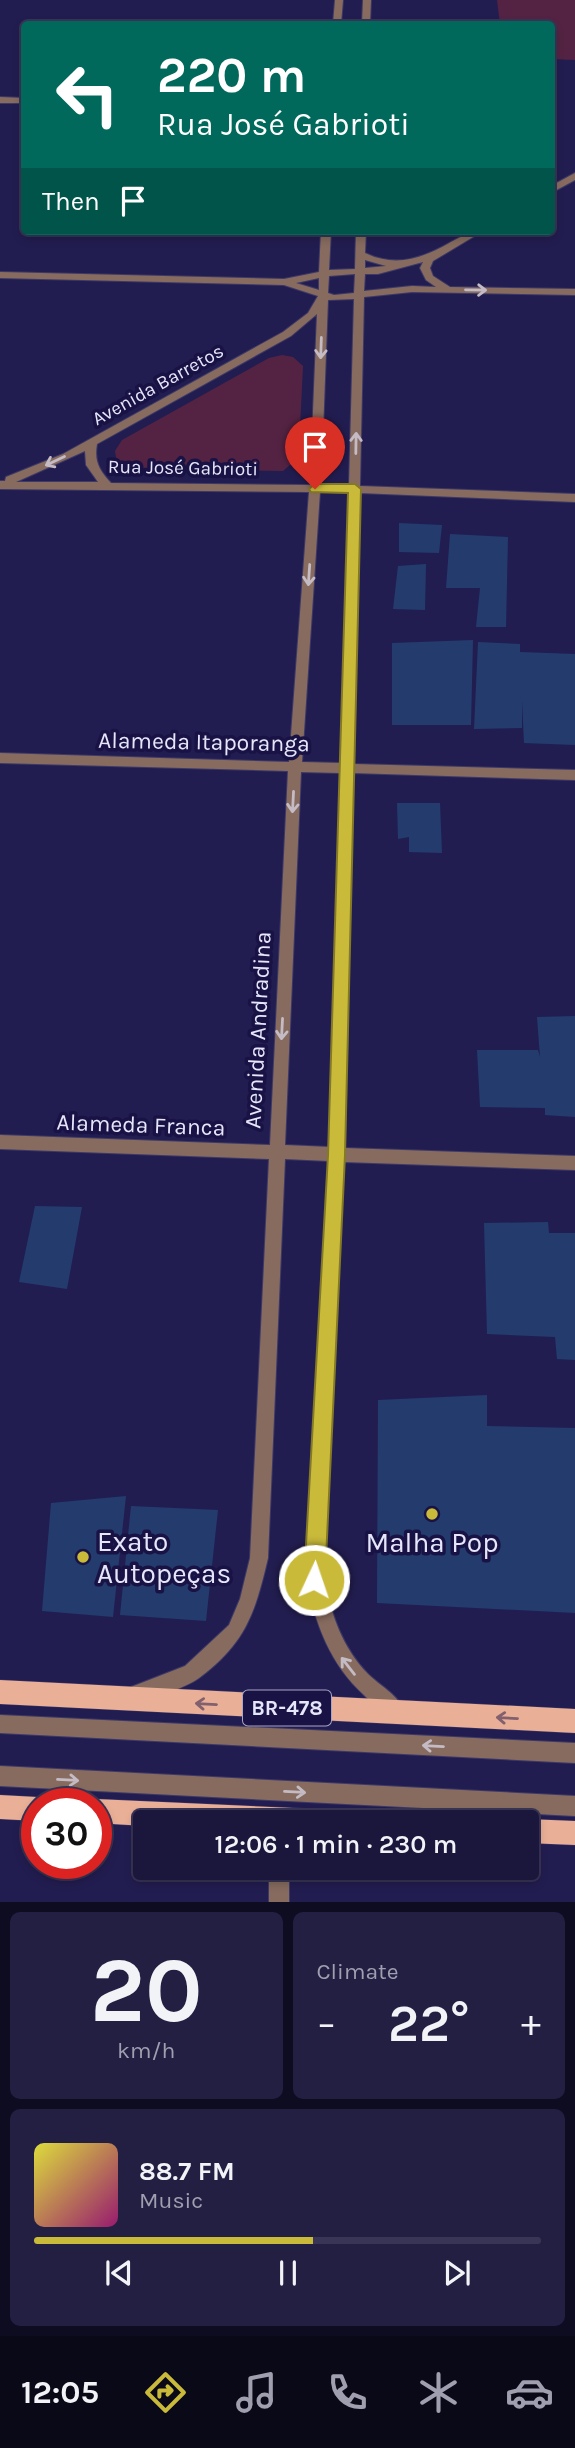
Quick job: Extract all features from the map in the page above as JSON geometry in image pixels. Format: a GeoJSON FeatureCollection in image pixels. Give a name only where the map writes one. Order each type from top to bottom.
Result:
{"type":"FeatureCollection","features":[{"type":"Feature","properties":{"kind":"main road","name":"BR-478"},"geometry":{"type":"LineString","coordinates":[[0,1692],[575,1721]]}},
{"type":"Feature","properties":{"kind":"main road"},"geometry":{"type":"LineString","coordinates":[[0,1807],[21,1808]]}},
{"type":"Feature","properties":{"kind":"main road"},"geometry":{"type":"LineString","coordinates":[[112,1812],[133,1813]]}},
{"type":"Feature","properties":{"kind":"main road"},"geometry":{"type":"LineString","coordinates":[[539,1832],[575,1833]]}},
{"type":"Feature","properties":{"kind":"street"},"geometry":{"type":"LineString","coordinates":[[337,21],[339,0]]}},
{"type":"Feature","properties":{"kind":"street"},"geometry":{"type":"LineString","coordinates":[[366,21],[367,0]]}},
{"type":"Feature","properties":{"kind":"street"},"geometry":{"type":"LineString","coordinates":[[0,100],[21,101]]}},
{"type":"Feature","properties":{"kind":"street"},"geometry":{"type":"LineString","coordinates":[[555,188],[575,176]]}},
{"type":"Feature","properties":{"kind":"street","name":"Avenida Andradina"},"geometry":{"type":"LineString","coordinates":[[125,1699],[191,1673],[235,1631],[249,1601],[259,1558],[295,766],[315,489],[326,235]]}},
{"type":"Feature","properties":{"kind":"street"},"geometry":{"type":"LineString","coordinates":[[360,235],[337,1155],[314,1580],[320,1610],[335,1650],[364,1686],[398,1712]]}},
{"type":"Feature","properties":{"kind":"street"},"geometry":{"type":"LineString","coordinates":[[0,275],[284,282],[323,273],[358,272],[406,265],[439,252],[471,235]]}},
{"type":"Feature","properties":{"kind":"street"},"geometry":{"type":"LineString","coordinates":[[439,252],[429,260],[425,268],[429,278],[448,290]]}},
{"type":"Feature","properties":{"kind":"street"},"geometry":{"type":"LineString","coordinates":[[360,254],[379,263],[406,265]]}},
{"type":"Feature","properties":{"kind":"street"},"geometry":{"type":"LineString","coordinates":[[284,282],[323,298],[347,298],[397,290],[575,292]]}},
{"type":"Feature","properties":{"kind":"street","name":"Avenida Barretos"},"geometry":{"type":"LineString","coordinates":[[0,484],[92,442],[287,334],[312,315],[323,298]]}},
{"type":"Feature","properties":{"kind":"street"},"geometry":{"type":"LineString","coordinates":[[92,442],[88,457],[91,467],[106,484]]}},
{"type":"Feature","properties":{"kind":"street","name":"Rua José Gabrioti"},"geometry":{"type":"LineString","coordinates":[[0,484],[355,489],[575,498]]}},
{"type":"Feature","properties":{"kind":"street"},"geometry":{"type":"LineString","coordinates":[[0,493],[22,484]]}},
{"type":"Feature","properties":{"kind":"street","name":"Alameda Itaporanga"},"geometry":{"type":"LineString","coordinates":[[0,758],[575,775]]}},
{"type":"Feature","properties":{"kind":"street","name":"Alameda Franca"},"geometry":{"type":"LineString","coordinates":[[0,1142],[575,1163]]}},
{"type":"Feature","properties":{"kind":"street"},"geometry":{"type":"LineString","coordinates":[[0,1724],[575,1754]]}},
{"type":"Feature","properties":{"kind":"street"},"geometry":{"type":"LineString","coordinates":[[0,1776],[575,1807]]}},
{"type":"Feature","properties":{"kind":"street"},"geometry":{"type":"LineString","coordinates":[[279,1880],[279,1902]]}},
{"type":"Feature","properties":{"kind":"shaded area"},"geometry":{"type":"Polygon","coordinates":[[[497,0],[575,0],[575,60],[555,59],[555,21],[500,21],[497,0]]]}},
{"type":"Feature","properties":{"kind":"shaded area"},"geometry":{"type":"Polygon","coordinates":[[[282,355],[293,357],[303,366],[299,448],[291,464],[283,471],[151,469],[117,463],[115,451],[122,440],[269,358],[282,355]]]}},
{"type":"Feature","properties":{"kind":"building"},"geometry":{"type":"Polygon","coordinates":[[[399,523],[442,525],[439,553],[399,552],[399,523]]]}},
{"type":"Feature","properties":{"kind":"building"},"geometry":{"type":"Polygon","coordinates":[[[450,534],[508,537],[506,627],[476,627],[480,588],[446,588],[450,534]]]}},
{"type":"Feature","properties":{"kind":"building"},"geometry":{"type":"Polygon","coordinates":[[[426,564],[425,610],[393,609],[398,566],[426,564]]]}},
{"type":"Feature","properties":{"kind":"building"},"geometry":{"type":"Polygon","coordinates":[[[473,640],[471,725],[392,725],[392,643],[473,640]]]}},
{"type":"Feature","properties":{"kind":"building"},"geometry":{"type":"Polygon","coordinates":[[[478,642],[520,644],[520,652],[575,654],[575,745],[524,743],[522,701],[522,728],[474,729],[478,642]]]}},
{"type":"Feature","properties":{"kind":"building"},"geometry":{"type":"Polygon","coordinates":[[[397,803],[440,803],[442,853],[409,852],[409,837],[398,839],[397,803]]]}},
{"type":"Feature","properties":{"kind":"building"},"geometry":{"type":"Polygon","coordinates":[[[575,1016],[575,1117],[545,1115],[545,1108],[480,1107],[477,1050],[538,1050],[540,1057],[537,1017],[575,1016]]]}},
{"type":"Feature","properties":{"kind":"building"},"geometry":{"type":"Polygon","coordinates":[[[35,1206],[82,1207],[67,1289],[19,1282],[35,1206]]]}},
{"type":"Feature","properties":{"kind":"building"},"geometry":{"type":"Polygon","coordinates":[[[548,1222],[549,1233],[575,1233],[575,1360],[557,1359],[555,1337],[487,1334],[484,1223],[548,1222]]]}},
{"type":"Feature","properties":{"kind":"building"},"geometry":{"type":"Polygon","coordinates":[[[487,1395],[487,1426],[575,1428],[575,1613],[377,1603],[378,1400],[487,1395]]]}},
{"type":"Feature","properties":{"kind":"building","name":"Exato Autopeças"},"geometry":{"type":"Polygon","coordinates":[[[126,1496],[113,1617],[42,1611],[51,1503],[126,1496]]]}},
{"type":"Feature","properties":{"kind":"building"},"geometry":{"type":"Polygon","coordinates":[[[131,1506],[218,1510],[206,1621],[120,1615],[131,1506]]]}},
{"type":"Feature","properties":{"kind":"place","name":"Malha Pop"},"geometry":{"type":"Point","coordinates":[432,1514]}},
{"type":"Feature","properties":{"kind":"place","name":"Exato Autopeças"},"geometry":{"type":"Point","coordinates":[83,1557]}},
{"type":"Feature","properties":{"kind":"route"},"geometry":{"type":"LineString","coordinates":[[314,1580],[337,1155],[355,489],[315,489]]}}]}
